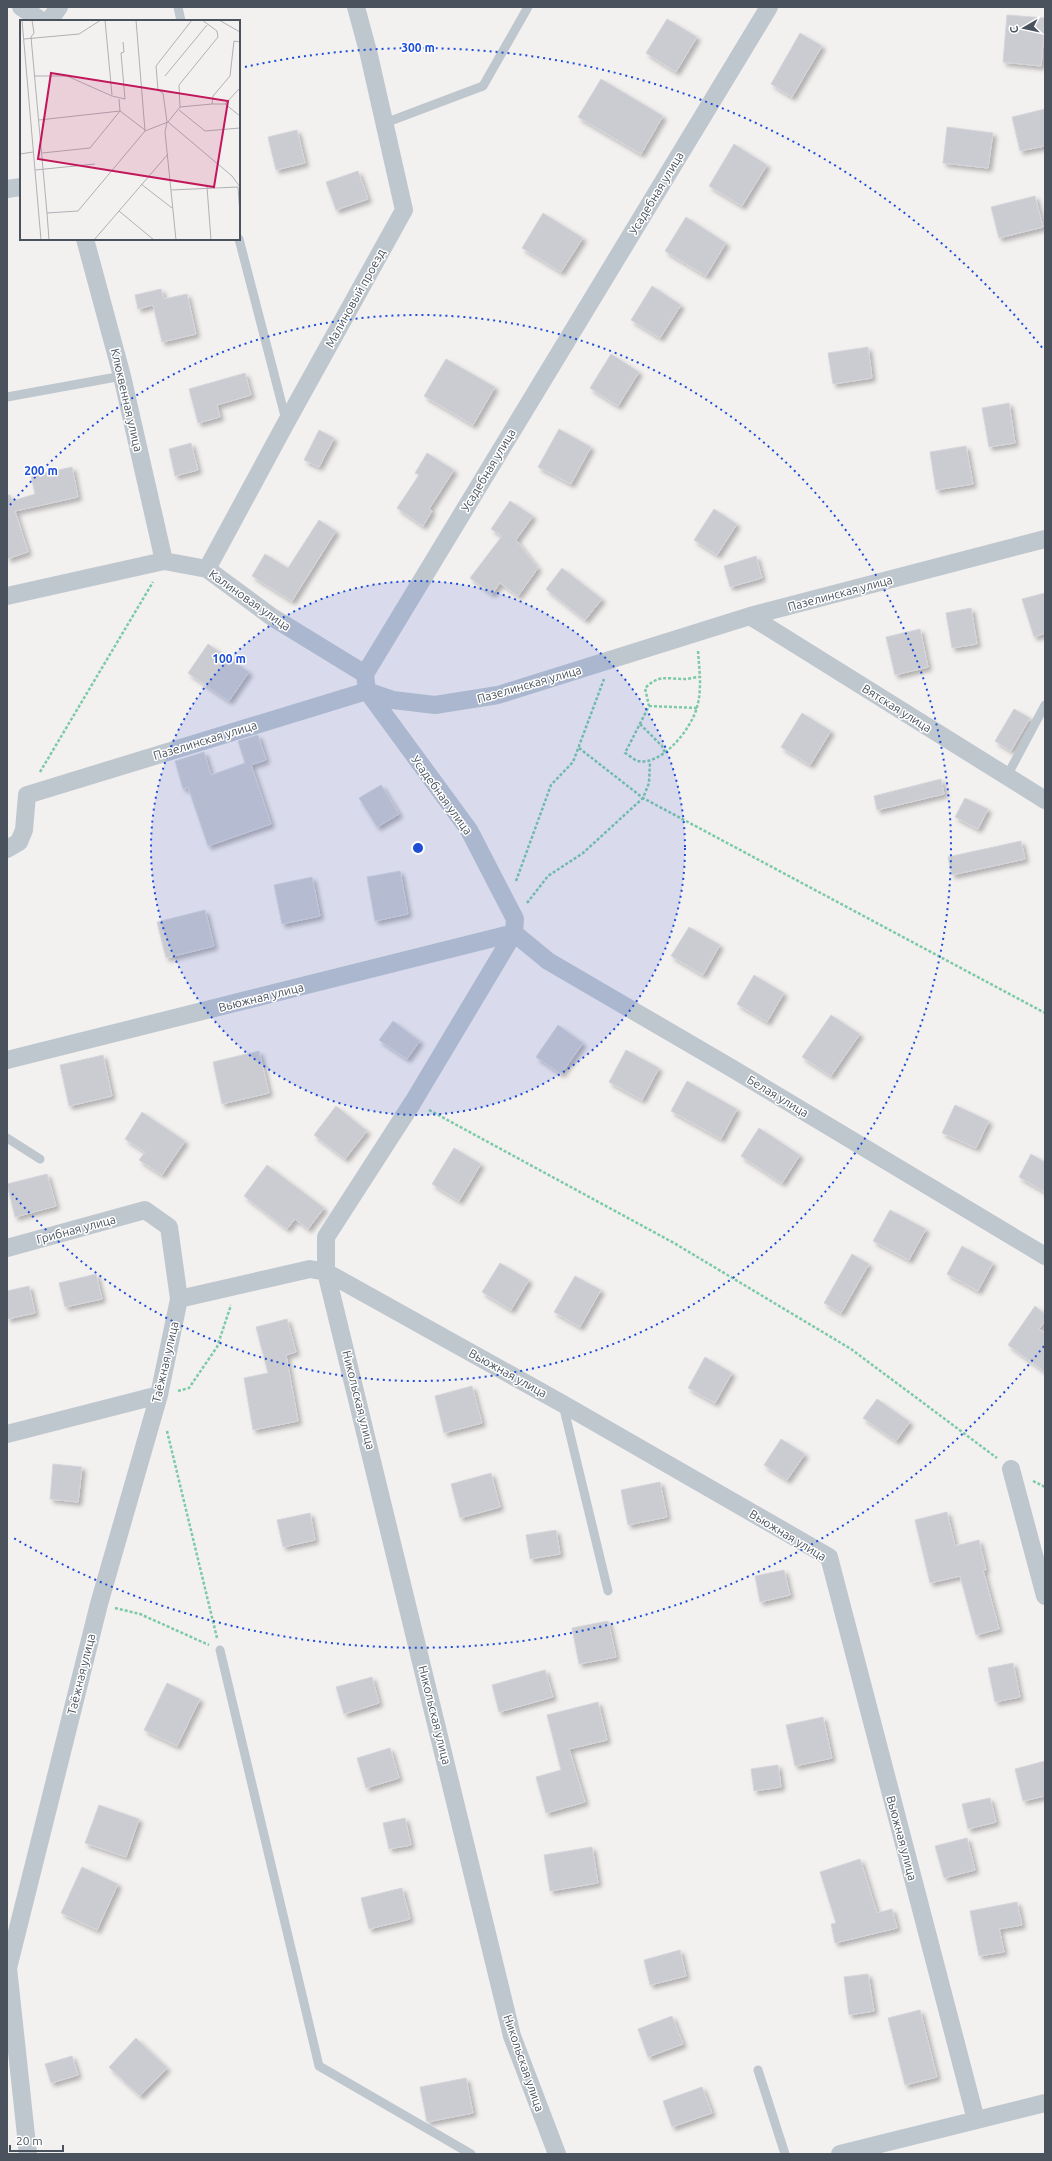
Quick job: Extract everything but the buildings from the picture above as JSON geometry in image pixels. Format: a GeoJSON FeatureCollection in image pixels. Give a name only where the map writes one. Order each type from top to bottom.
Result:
{"type":"FeatureCollection","features":[{"type":"Feature","properties":{"kind":"street"},"geometry":{"type":"LineString","coordinates":[[22,7],[41,20]]}},
{"type":"Feature","properties":{"kind":"street"},"geometry":{"type":"LineString","coordinates":[[51,20],[58,7]]}},
{"type":"Feature","properties":{"kind":"street","name":"Малиновый проезд"},"geometry":{"type":"LineString","coordinates":[[207,569],[286,421],[404,210],[385,123],[356,7]]}},
{"type":"Feature","properties":{"kind":"street","name":"Усадебная улица"},"geometry":{"type":"LineString","coordinates":[[515,926],[507,902],[469,830],[366,682],[769,7]]}},
{"type":"Feature","properties":{"kind":"street"},"geometry":{"type":"LineString","coordinates":[[7,189],[20,187]]}},
{"type":"Feature","properties":{"kind":"street","name":"Клюквенная улица"},"geometry":{"type":"LineString","coordinates":[[85,240],[122,376],[164,562]]}},
{"type":"Feature","properties":{"kind":"street","name":"Пазелинская улица"},"geometry":{"type":"LineString","coordinates":[[26,795],[366,682],[393,700],[435,705],[498,695],[750,616],[1045,539]]}},
{"type":"Feature","properties":{"kind":"street","name":"Калиновая улица"},"geometry":{"type":"LineString","coordinates":[[7,596],[164,562],[207,569],[272,617],[366,682]]}},
{"type":"Feature","properties":{"kind":"street","name":"Вятская улица"},"geometry":{"type":"LineString","coordinates":[[750,616],[1045,800]]}},
{"type":"Feature","properties":{"kind":"street"},"geometry":{"type":"LineString","coordinates":[[7,849],[19,842],[24,830],[26,795]]}},
{"type":"Feature","properties":{"kind":"street","name":"Вьюжная улица"},"geometry":{"type":"LineString","coordinates":[[7,1060],[515,926]]}},
{"type":"Feature","properties":{"kind":"street","name":"Никольская улица"},"geometry":{"type":"LineString","coordinates":[[515,926],[413,1102],[326,1236],[326,1272],[512,2036],[557,2154]]}},
{"type":"Feature","properties":{"kind":"street","name":"Белая улица"},"geometry":{"type":"LineString","coordinates":[[515,926],[548,961],[1045,1256]]}},
{"type":"Feature","properties":{"kind":"street","name":"Грибная улица"},"geometry":{"type":"LineString","coordinates":[[7,1248],[146,1210]]}},
{"type":"Feature","properties":{"kind":"street","name":"Таёжная улица"},"geometry":{"type":"LineString","coordinates":[[28,2154],[8,1968],[98,1604],[159,1395],[179,1299],[169,1226],[146,1210]]}},
{"type":"Feature","properties":{"kind":"street"},"geometry":{"type":"LineString","coordinates":[[179,1299],[310,1269],[326,1272]]}},
{"type":"Feature","properties":{"kind":"street","name":"Вьюжная улица"},"geometry":{"type":"LineString","coordinates":[[326,1272],[563,1404],[829,1557],[976,2120]]}},
{"type":"Feature","properties":{"kind":"street"},"geometry":{"type":"LineString","coordinates":[[7,1434],[159,1395]]}},
{"type":"Feature","properties":{"kind":"street"},"geometry":{"type":"LineString","coordinates":[[1011,1468],[1045,1596]]}},
{"type":"Feature","properties":{"kind":"street"},"geometry":{"type":"LineString","coordinates":[[840,2154],[1045,2103]]}},
{"type":"Feature","properties":{"kind":"lane"},"geometry":{"type":"LineString","coordinates":[[178,7],[181,20]]}},
{"type":"Feature","properties":{"kind":"lane"},"geometry":{"type":"LineString","coordinates":[[385,123],[483,86],[528,7]]}},
{"type":"Feature","properties":{"kind":"lane"},"geometry":{"type":"LineString","coordinates":[[238,240],[286,421]]}},
{"type":"Feature","properties":{"kind":"lane"},"geometry":{"type":"LineString","coordinates":[[7,397],[122,376]]}},
{"type":"Feature","properties":{"kind":"lane"},"geometry":{"type":"LineString","coordinates":[[1007,776],[1045,705]]}},
{"type":"Feature","properties":{"kind":"lane"},"geometry":{"type":"LineString","coordinates":[[7,1138],[40,1159]]}},
{"type":"Feature","properties":{"kind":"lane"},"geometry":{"type":"LineString","coordinates":[[563,1404],[608,1591]]}},
{"type":"Feature","properties":{"kind":"lane"},"geometry":{"type":"LineString","coordinates":[[220,1650],[320,2066],[471,2154]]}},
{"type":"Feature","properties":{"kind":"lane"},"geometry":{"type":"LineString","coordinates":[[758,2070],[785,2154]]}},
{"type":"Feature","properties":{"kind":"path"},"geometry":{"type":"LineString","coordinates":[[26,795],[164,562]]}},
{"type":"Feature","properties":{"kind":"path"},"geometry":{"type":"LineString","coordinates":[[697,646],[700,676],[697,708],[690,725],[665,753],[650,762],[637,761],[625,753],[649,706],[645,688],[653,680],[665,677],[684,679],[700,676]]}},
{"type":"Feature","properties":{"kind":"path"},"geometry":{"type":"LineString","coordinates":[[507,902],[551,785],[573,762],[579,748],[602,690],[608,660]]}},
{"type":"Feature","properties":{"kind":"path"},"geometry":{"type":"LineString","coordinates":[[649,706],[697,708]]}},
{"type":"Feature","properties":{"kind":"path"},"geometry":{"type":"LineString","coordinates":[[640,724],[662,746],[665,753]]}},
{"type":"Feature","properties":{"kind":"path"},"geometry":{"type":"LineString","coordinates":[[579,748],[643,798],[1045,1013]]}},
{"type":"Feature","properties":{"kind":"path"},"geometry":{"type":"LineString","coordinates":[[515,926],[548,876],[584,853],[643,798],[648,783],[650,762]]}},
{"type":"Feature","properties":{"kind":"path"},"geometry":{"type":"LineString","coordinates":[[413,1102],[674,1243],[851,1349],[1011,1468],[1045,1488]]}},
{"type":"Feature","properties":{"kind":"path"},"geometry":{"type":"LineString","coordinates":[[159,1395],[189,1388],[217,1347],[238,1285]]}},
{"type":"Feature","properties":{"kind":"path"},"geometry":{"type":"LineString","coordinates":[[166,1424],[220,1650]]}},
{"type":"Feature","properties":{"kind":"path"},"geometry":{"type":"LineString","coordinates":[[98,1604],[140,1614],[220,1650]]}}]}
